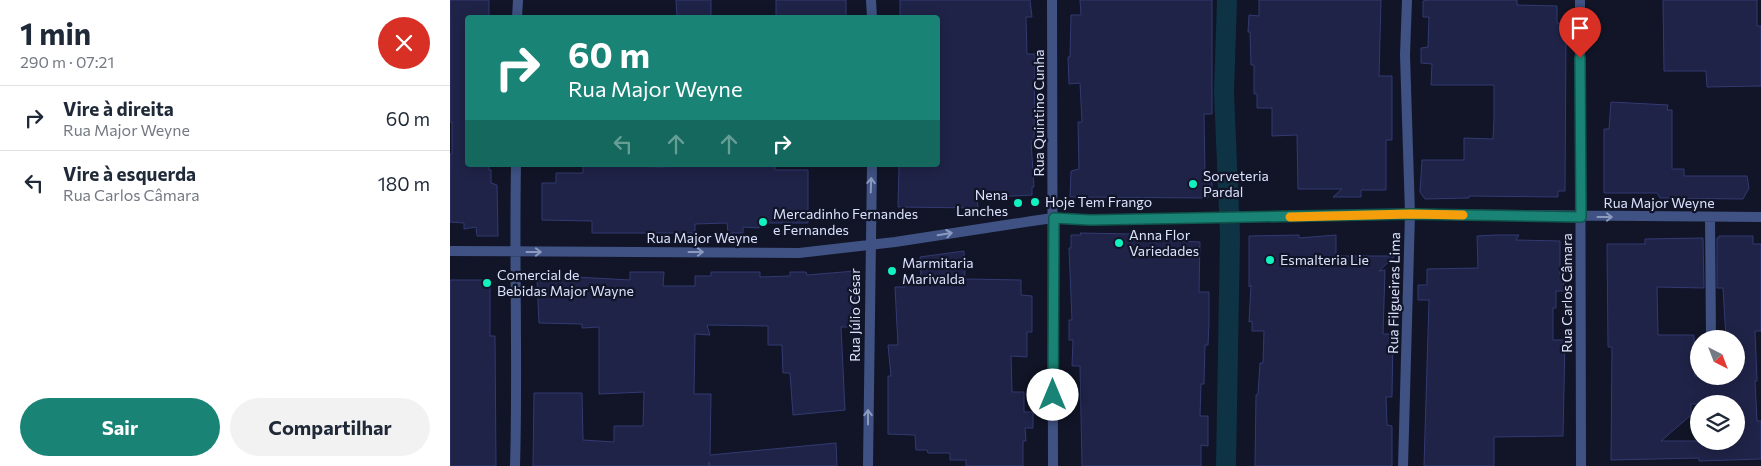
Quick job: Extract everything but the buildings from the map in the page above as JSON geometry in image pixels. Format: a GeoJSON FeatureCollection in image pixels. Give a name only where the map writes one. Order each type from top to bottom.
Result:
{"type":"FeatureCollection","features":[{"type":"Feature","properties":{"kind":"street"},"geometry":{"type":"LineString","coordinates":[[518,0],[518,15]]}},
{"type":"Feature","properties":{"kind":"street"},"geometry":{"type":"LineString","coordinates":[[871,0],[872,15]]}},
{"type":"Feature","properties":{"kind":"street","name":"Rua Quintino Cunha"},"geometry":{"type":"LineString","coordinates":[[1052,0],[1054,218],[1053,466]]}},
{"type":"Feature","properties":{"kind":"street","name":"Rua Filgueiras Lima"},"geometry":{"type":"LineString","coordinates":[[1403,466],[1410,214],[1406,55],[1407,0]]}},
{"type":"Feature","properties":{"kind":"street","name":"Rua Carlos Câmara"},"geometry":{"type":"LineString","coordinates":[[1580,0],[1580,466]]}},
{"type":"Feature","properties":{"kind":"street"},"geometry":{"type":"LineString","coordinates":[[515,466],[517,397],[514,252],[516,167]]}},
{"type":"Feature","properties":{"kind":"street","name":"Rua Júlio César"},"geometry":{"type":"LineString","coordinates":[[868,466],[872,167]]}},
{"type":"Feature","properties":{"kind":"street","name":"Rua Major Weyne"},"geometry":{"type":"LineString","coordinates":[[450,251],[799,253],[870,245],[1054,218],[1090,220],[1410,214],[1581,217],[1761,217]]}},
{"type":"Feature","properties":{"kind":"street"},"geometry":{"type":"LineString","coordinates":[[1710,217],[1711,330]]}},
{"type":"Feature","properties":{"kind":"waterway"},"geometry":{"type":"LineString","coordinates":[[1226,466],[1230,235],[1224,92],[1227,0]]}},
{"type":"Feature","properties":{"kind":"slow traffic"},"geometry":{"type":"LineString","coordinates":[[1290,217],[1410,214],[1463,215]]}},
{"type":"Feature","properties":{"kind":"place","name":"Sorveteria Pardal"},"geometry":{"type":"Point","coordinates":[1193,184]}},
{"type":"Feature","properties":{"kind":"place","name":"Hoje Tem Frango"},"geometry":{"type":"Point","coordinates":[1035,202]}},
{"type":"Feature","properties":{"kind":"place","name":"Nena Lanches"},"geometry":{"type":"Point","coordinates":[1018,203]}},
{"type":"Feature","properties":{"kind":"place","name":"Mercadinho Fernandes e Fernandes"},"geometry":{"type":"Point","coordinates":[763,222]}},
{"type":"Feature","properties":{"kind":"place","name":"Anna Flor Variedades"},"geometry":{"type":"Point","coordinates":[1119,243]}},
{"type":"Feature","properties":{"kind":"place","name":"Esmalteria Lie"},"geometry":{"type":"Point","coordinates":[1270,260]}},
{"type":"Feature","properties":{"kind":"place","name":"Marmitaria Marivalda"},"geometry":{"type":"Point","coordinates":[892,271]}},
{"type":"Feature","properties":{"kind":"place","name":"Comercial de Bebidas Major Wayne"},"geometry":{"type":"Point","coordinates":[487,283]}},
{"type":"Feature","properties":{"kind":"route"},"geometry":{"type":"LineString","coordinates":[[1053,395],[1054,218],[1090,220],[1410,214],[1581,217],[1580,58]]}}]}
